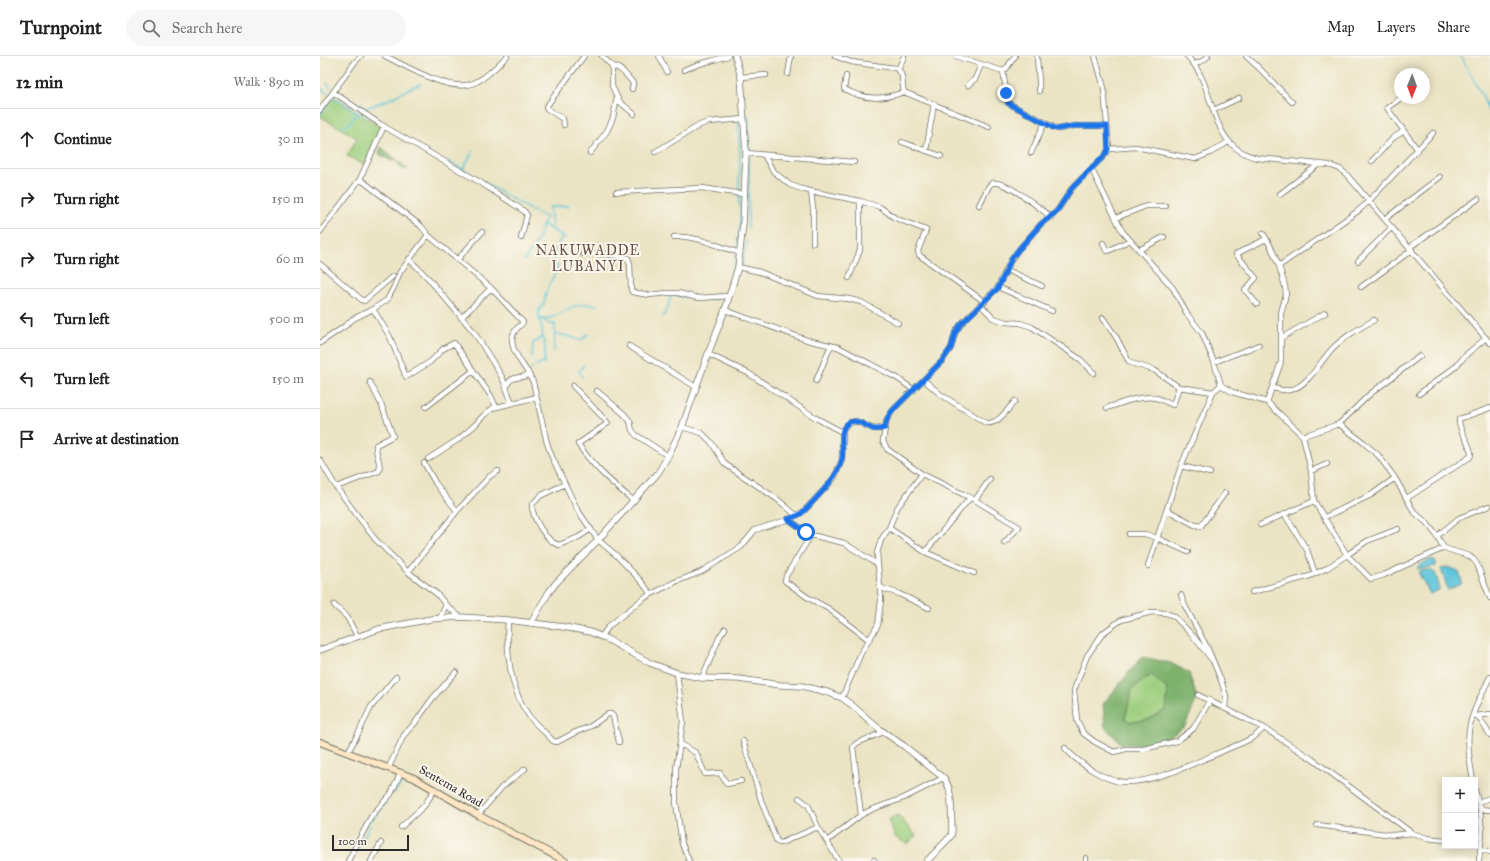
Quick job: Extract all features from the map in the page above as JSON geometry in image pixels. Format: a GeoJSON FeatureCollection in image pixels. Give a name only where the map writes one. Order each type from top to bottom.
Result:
{"type":"FeatureCollection","features":[{"type":"Feature","properties":{"kind":"main road","name":"Sentema Road"},"geometry":{"type":"LineString","coordinates":[[320,742],[401,772],[435,789],[478,815],[565,861]]}},
{"type":"Feature","properties":{"kind":"street"},"geometry":{"type":"LineString","coordinates":[[320,110],[361,56]]}},
{"type":"Feature","properties":{"kind":"street"},"geometry":{"type":"LineString","coordinates":[[385,56],[426,76],[439,81],[459,85],[468,85],[480,80],[493,71],[507,56]]}},
{"type":"Feature","properties":{"kind":"street"},"geometry":{"type":"LineString","coordinates":[[564,125],[563,119],[546,107],[584,56]]}},
{"type":"Feature","properties":{"kind":"street"},"geometry":{"type":"LineString","coordinates":[[602,56],[612,66],[623,71],[633,83],[632,89]]}},
{"type":"Feature","properties":{"kind":"street"},"geometry":{"type":"LineString","coordinates":[[658,56],[667,72]]}},
{"type":"Feature","properties":{"kind":"street"},"geometry":{"type":"LineString","coordinates":[[684,70],[696,64],[706,63],[728,56]]}},
{"type":"Feature","properties":{"kind":"street"},"geometry":{"type":"LineString","coordinates":[[531,623],[556,583],[598,540],[658,473],[682,427],[725,310],[738,267],[744,224],[746,153],[741,77],[736,56]]}},
{"type":"Feature","properties":{"kind":"street"},"geometry":{"type":"LineString","coordinates":[[788,74],[791,56]]}},
{"type":"Feature","properties":{"kind":"street"},"geometry":{"type":"LineString","coordinates":[[835,56],[851,62],[889,67],[898,70],[902,74],[904,92]]}},
{"type":"Feature","properties":{"kind":"street"},"geometry":{"type":"LineString","coordinates":[[898,70],[904,56]]}},
{"type":"Feature","properties":{"kind":"street"},"geometry":{"type":"LineString","coordinates":[[955,56],[1002,71],[1006,69],[1015,56]]}},
{"type":"Feature","properties":{"kind":"street"},"geometry":{"type":"LineString","coordinates":[[1037,56],[1037,70],[1040,78],[1039,91]]}},
{"type":"Feature","properties":{"kind":"street"},"geometry":{"type":"LineString","coordinates":[[1004,543],[1018,527],[975,500],[922,474],[884,447],[883,441],[885,428],[887,419],[893,410],[924,380],[946,355],[951,348],[955,333],[961,324],[998,288],[1012,258],[1019,249],[1041,224],[1057,211],[1072,188],[1092,170],[1106,154],[1108,149],[1104,88],[1095,56]]}},
{"type":"Feature","properties":{"kind":"street"},"geometry":{"type":"LineString","coordinates":[[1187,56],[1195,64],[1221,131],[1228,142],[1246,155],[1257,158],[1320,164],[1334,166],[1340,169],[1347,175],[1411,249],[1490,343]]}},
{"type":"Feature","properties":{"kind":"street"},"geometry":{"type":"LineString","coordinates":[[1195,64],[1204,60],[1208,56]]}},
{"type":"Feature","properties":{"kind":"street"},"geometry":{"type":"LineString","coordinates":[[1246,56],[1292,102]]}},
{"type":"Feature","properties":{"kind":"street"},"geometry":{"type":"LineString","coordinates":[[968,84],[975,78],[981,65]]}},
{"type":"Feature","properties":{"kind":"street"},"geometry":{"type":"LineString","coordinates":[[612,66],[612,86],[617,97],[620,102],[634,114]]}},
{"type":"Feature","properties":{"kind":"street"},"geometry":{"type":"LineString","coordinates":[[1002,71],[1008,103],[1044,122],[1058,129],[1074,126],[1107,126]]}},
{"type":"Feature","properties":{"kind":"street"},"geometry":{"type":"LineString","coordinates":[[741,77],[766,75]]}},
{"type":"Feature","properties":{"kind":"street"},"geometry":{"type":"LineString","coordinates":[[846,76],[844,89],[867,97],[882,98],[904,92],[989,126]]}},
{"type":"Feature","properties":{"kind":"street"},"geometry":{"type":"LineString","coordinates":[[333,92],[384,126],[478,181],[524,211],[527,215],[521,238]]}},
{"type":"Feature","properties":{"kind":"street"},"geometry":{"type":"LineString","coordinates":[[590,152],[603,137],[611,124],[617,97]]}},
{"type":"Feature","properties":{"kind":"street"},"geometry":{"type":"LineString","coordinates":[[1214,110],[1239,98]]}},
{"type":"Feature","properties":{"kind":"street"},"geometry":{"type":"LineString","coordinates":[[1394,103],[1387,108],[1418,150]]}},
{"type":"Feature","properties":{"kind":"street"},"geometry":{"type":"LineString","coordinates":[[926,151],[934,104]]}},
{"type":"Feature","properties":{"kind":"street"},"geometry":{"type":"LineString","coordinates":[[655,152],[700,125],[709,122],[744,119]]}},
{"type":"Feature","properties":{"kind":"street"},"geometry":{"type":"LineString","coordinates":[[1031,153],[1044,122]]}},
{"type":"Feature","properties":{"kind":"street"},"geometry":{"type":"LineString","coordinates":[[320,232],[360,179],[384,126]]}},
{"type":"Feature","properties":{"kind":"street"},"geometry":{"type":"LineString","coordinates":[[1372,161],[1393,138],[1404,131]]}},
{"type":"Feature","properties":{"kind":"street"},"geometry":{"type":"LineString","coordinates":[[1279,266],[1338,225],[1369,201],[1433,133]]}},
{"type":"Feature","properties":{"kind":"street"},"geometry":{"type":"LineString","coordinates":[[902,142],[941,156]]}},
{"type":"Feature","properties":{"kind":"street"},"geometry":{"type":"LineString","coordinates":[[1108,149],[1136,147],[1196,159],[1210,153],[1228,142]]}},
{"type":"Feature","properties":{"kind":"street"},"geometry":{"type":"LineString","coordinates":[[746,153],[764,156],[854,162]]}},
{"type":"Feature","properties":{"kind":"street"},"geometry":{"type":"LineString","coordinates":[[764,156],[773,171],[785,182],[810,191],[860,201],[880,207],[895,218],[926,230],[918,251],[919,255],[983,304],[993,318],[1032,327],[1080,359],[1094,374]]}},
{"type":"Feature","properties":{"kind":"street"},"geometry":{"type":"LineString","coordinates":[[1280,194],[1320,164]]}},
{"type":"Feature","properties":{"kind":"street"},"geometry":{"type":"LineString","coordinates":[[1092,170],[1122,231],[1173,288],[1188,314],[1202,333],[1214,362],[1221,385],[1232,392],[1267,402],[1303,436],[1311,471],[1314,501],[1347,555],[1371,579],[1384,575],[1444,548],[1469,556],[1473,559],[1477,564],[1490,598]]}},
{"type":"Feature","properties":{"kind":"street"},"geometry":{"type":"LineString","coordinates":[[1385,219],[1440,177]]}},
{"type":"Feature","properties":{"kind":"street"},"geometry":{"type":"LineString","coordinates":[[360,179],[421,226],[428,235],[491,288],[524,322],[515,330],[511,343],[516,355],[533,382],[547,443],[565,484],[577,508],[598,540],[616,555],[641,581],[651,594]]}},
{"type":"Feature","properties":{"kind":"street"},"geometry":{"type":"LineString","coordinates":[[979,205],[989,186],[992,183],[998,183],[1018,192],[1051,217]]}},
{"type":"Feature","properties":{"kind":"street"},"geometry":{"type":"LineString","coordinates":[[616,192],[696,188],[744,194]]}},
{"type":"Feature","properties":{"kind":"street"},"geometry":{"type":"LineString","coordinates":[[810,191],[813,209],[812,243]]}},
{"type":"Feature","properties":{"kind":"street"},"geometry":{"type":"LineString","coordinates":[[1361,287],[1478,199]]}},
{"type":"Feature","properties":{"kind":"street"},"geometry":{"type":"LineString","coordinates":[[849,278],[860,250],[860,201]]}},
{"type":"Feature","properties":{"kind":"street"},"geometry":{"type":"LineString","coordinates":[[1116,218],[1146,206],[1166,206]]}},
{"type":"Feature","properties":{"kind":"street"},"geometry":{"type":"LineString","coordinates":[[1358,260],[1392,227]]}},
{"type":"Feature","properties":{"kind":"street"},"geometry":{"type":"LineString","coordinates":[[457,260],[482,232]]}},
{"type":"Feature","properties":{"kind":"street"},"geometry":{"type":"LineString","coordinates":[[1264,233],[1279,266],[1286,294],[1282,313],[1281,362],[1267,402]]}},
{"type":"Feature","properties":{"kind":"street"},"geometry":{"type":"LineString","coordinates":[[320,264],[364,301],[393,276],[428,235]]}},
{"type":"Feature","properties":{"kind":"street"},"geometry":{"type":"LineString","coordinates":[[674,237],[685,236],[740,253]]}},
{"type":"Feature","properties":{"kind":"street"},"geometry":{"type":"LineString","coordinates":[[1140,250],[1164,238]]}},
{"type":"Feature","properties":{"kind":"street"},"geometry":{"type":"LineString","coordinates":[[1257,304],[1245,290],[1256,278],[1236,254],[1266,239]]}},
{"type":"Feature","properties":{"kind":"street"},"geometry":{"type":"LineString","coordinates":[[1103,243],[1108,251],[1130,240]]}},
{"type":"Feature","properties":{"kind":"street"},"geometry":{"type":"LineString","coordinates":[[583,254],[606,254],[628,258],[630,264],[632,292],[649,295],[678,293],[698,298],[729,296]]}},
{"type":"Feature","properties":{"kind":"street"},"geometry":{"type":"LineString","coordinates":[[409,259],[428,278],[474,332],[499,372],[512,403]]}},
{"type":"Feature","properties":{"kind":"street"},"geometry":{"type":"LineString","coordinates":[[738,267],[760,272],[818,296],[849,299],[861,302],[898,323]]}},
{"type":"Feature","properties":{"kind":"street"},"geometry":{"type":"LineString","coordinates":[[1007,270],[1042,286]]}},
{"type":"Feature","properties":{"kind":"street"},"geometry":{"type":"LineString","coordinates":[[320,343],[353,319],[387,300],[394,287],[393,276]]}},
{"type":"Feature","properties":{"kind":"street"},"geometry":{"type":"LineString","coordinates":[[461,318],[491,288]]}},
{"type":"Feature","properties":{"kind":"street"},"geometry":{"type":"LineString","coordinates":[[998,288],[1052,311]]}},
{"type":"Feature","properties":{"kind":"street"},"geometry":{"type":"LineString","coordinates":[[373,309],[390,337],[406,377],[430,362],[454,343],[491,396],[496,407]]}},
{"type":"Feature","properties":{"kind":"street"},"geometry":{"type":"LineString","coordinates":[[725,310],[807,340],[843,349],[897,378],[914,390]]}},
{"type":"Feature","properties":{"kind":"street"},"geometry":{"type":"LineString","coordinates":[[1281,338],[1324,313]]}},
{"type":"Feature","properties":{"kind":"street"},"geometry":{"type":"LineString","coordinates":[[1103,318],[1131,363],[1154,370],[1179,387],[1213,392]]}},
{"type":"Feature","properties":{"kind":"street"},"geometry":{"type":"LineString","coordinates":[[1272,388],[1285,390],[1295,388],[1312,375],[1331,349],[1374,320]]}},
{"type":"Feature","properties":{"kind":"street"},"geometry":{"type":"LineString","coordinates":[[1419,394],[1455,367],[1468,353],[1486,338]]}},
{"type":"Feature","properties":{"kind":"street"},"geometry":{"type":"LineString","coordinates":[[816,381],[831,345]]}},
{"type":"Feature","properties":{"kind":"street"},"geometry":{"type":"LineString","coordinates":[[1214,362],[1259,345]]}},
{"type":"Feature","properties":{"kind":"street"},"geometry":{"type":"LineString","coordinates":[[629,346],[696,387]]}},
{"type":"Feature","properties":{"kind":"street"},"geometry":{"type":"LineString","coordinates":[[708,354],[748,373],[816,418],[842,432]]}},
{"type":"Feature","properties":{"kind":"street"},"geometry":{"type":"LineString","coordinates":[[1303,436],[1339,424],[1370,394],[1420,356]]}},
{"type":"Feature","properties":{"kind":"street"},"geometry":{"type":"LineString","coordinates":[[426,407],[473,371]]}},
{"type":"Feature","properties":{"kind":"street"},"geometry":{"type":"LineString","coordinates":[[507,388],[510,380],[526,376],[528,372]]}},
{"type":"Feature","properties":{"kind":"street"},"geometry":{"type":"LineString","coordinates":[[924,380],[940,394],[986,423],[990,424],[998,420],[1015,401]]}},
{"type":"Feature","properties":{"kind":"street"},"geometry":{"type":"LineString","coordinates":[[336,487],[379,471],[380,468],[376,445],[394,436],[382,406],[370,382]]}},
{"type":"Feature","properties":{"kind":"street"},"geometry":{"type":"LineString","coordinates":[[1148,566],[1181,466],[1213,392],[1221,385]]}},
{"type":"Feature","properties":{"kind":"street"},"geometry":{"type":"LineString","coordinates":[[573,386],[608,422],[578,444],[603,475],[634,500]]}},
{"type":"Feature","properties":{"kind":"street"},"geometry":{"type":"LineString","coordinates":[[1107,408],[1128,400],[1156,398],[1173,405],[1179,387]]}},
{"type":"Feature","properties":{"kind":"street"},"geometry":{"type":"LineString","coordinates":[[597,391],[624,414],[630,421],[632,430],[636,435],[668,456]]}},
{"type":"Feature","properties":{"kind":"street"},"geometry":{"type":"LineString","coordinates":[[428,459],[459,439],[484,415],[496,407],[533,398],[537,399]]}},
{"type":"Feature","properties":{"kind":"street"},"geometry":{"type":"LineString","coordinates":[[1407,498],[1470,457],[1471,449],[1458,419],[1490,408]]}},
{"type":"Feature","properties":{"kind":"street"},"geometry":{"type":"LineString","coordinates":[[601,637],[609,626],[651,594],[702,572],[741,547],[755,530],[799,515],[804,511],[834,478],[842,460],[842,432],[845,426],[852,421],[874,429],[885,428]]}},
{"type":"Feature","properties":{"kind":"street"},"geometry":{"type":"LineString","coordinates":[[1339,424],[1378,455],[1407,498],[1414,512],[1427,523],[1444,548]]}},
{"type":"Feature","properties":{"kind":"street"},"geometry":{"type":"LineString","coordinates":[[682,427],[702,433],[725,464],[777,499],[796,515]]}},
{"type":"Feature","properties":{"kind":"street"},"geometry":{"type":"LineString","coordinates":[[320,460],[336,487],[375,539],[408,572],[437,594],[446,605],[460,617]]}},
{"type":"Feature","properties":{"kind":"street"},"geometry":{"type":"LineString","coordinates":[[424,463],[436,484],[457,511]]}},
{"type":"Feature","properties":{"kind":"street"},"geometry":{"type":"LineString","coordinates":[[1311,471],[1327,464]]}},
{"type":"Feature","properties":{"kind":"street"},"geometry":{"type":"LineString","coordinates":[[1181,466],[1210,473]]}},
{"type":"Feature","properties":{"kind":"street"},"geometry":{"type":"LineString","coordinates":[[408,572],[457,511],[490,476],[498,471]]}},
{"type":"Feature","properties":{"kind":"street"},"geometry":{"type":"LineString","coordinates":[[842,698],[858,659],[868,639],[878,625],[881,600],[877,564],[878,547],[889,528],[897,508],[922,474]]}},
{"type":"Feature","properties":{"kind":"street"},"geometry":{"type":"LineString","coordinates":[[1325,517],[1371,495],[1394,478]]}},
{"type":"Feature","properties":{"kind":"street"},"geometry":{"type":"LineString","coordinates":[[975,500],[990,479]]}},
{"type":"Feature","properties":{"kind":"street"},"geometry":{"type":"LineString","coordinates":[[565,484],[540,496],[532,505],[535,516],[543,531],[549,539],[559,545],[579,537],[591,529]]}},
{"type":"Feature","properties":{"kind":"street"},"geometry":{"type":"LineString","coordinates":[[1167,510],[1195,525],[1201,526],[1225,493]]}},
{"type":"Feature","properties":{"kind":"street"},"geometry":{"type":"LineString","coordinates":[[925,552],[970,498]]}},
{"type":"Feature","properties":{"kind":"street"},"geometry":{"type":"LineString","coordinates":[[1260,525],[1314,501]]}},
{"type":"Feature","properties":{"kind":"street"},"geometry":{"type":"LineString","coordinates":[[1437,536],[1459,518],[1489,506]]}},
{"type":"Feature","properties":{"kind":"street"},"geometry":{"type":"LineString","coordinates":[[1285,515],[1307,550],[1315,573]]}},
{"type":"Feature","properties":{"kind":"street"},"geometry":{"type":"LineString","coordinates":[[788,519],[811,534],[844,543],[877,564]]}},
{"type":"Feature","properties":{"kind":"street"},"geometry":{"type":"LineString","coordinates":[[889,528],[925,552],[974,572]]}},
{"type":"Feature","properties":{"kind":"street"},"geometry":{"type":"LineString","coordinates":[[1252,592],[1315,573],[1347,555],[1367,541],[1398,529]]}},
{"type":"Feature","properties":{"kind":"street"},"geometry":{"type":"LineString","coordinates":[[811,534],[785,580],[807,597],[829,609],[868,639]]}},
{"type":"Feature","properties":{"kind":"street"},"geometry":{"type":"LineString","coordinates":[[1129,534],[1145,534],[1188,552]]}},
{"type":"Feature","properties":{"kind":"street"},"geometry":{"type":"LineString","coordinates":[[880,588],[897,593],[929,608]]}},
{"type":"Feature","properties":{"kind":"street"},"geometry":{"type":"LineString","coordinates":[[1181,596],[1208,648],[1224,688],[1226,696],[1225,708]]}},
{"type":"Feature","properties":{"kind":"street"},"geometry":{"type":"LineString","coordinates":[[334,605],[347,617],[357,636]]}},
{"type":"Feature","properties":{"kind":"street"},"geometry":{"type":"LineString","coordinates":[[440,618],[446,605]]}},
{"type":"Feature","properties":{"kind":"street"},"geometry":{"type":"LineString","coordinates":[[1210,700],[1193,729],[1177,741],[1144,749],[1126,749],[1114,752],[1082,733],[1077,720],[1074,690],[1087,656],[1103,633],[1121,620],[1152,612],[1166,613],[1174,616],[1193,636],[1212,661]]}},
{"type":"Feature","properties":{"kind":"street"},"geometry":{"type":"LineString","coordinates":[[320,650],[357,636],[398,624],[440,618],[460,617],[508,620],[579,629],[601,637],[650,663],[677,673],[702,678],[739,679],[802,686],[827,692],[842,698],[904,746],[943,778],[949,788],[951,800],[951,836],[927,861]]}},
{"type":"Feature","properties":{"kind":"street"},"geometry":{"type":"LineString","coordinates":[[508,620],[507,633],[510,667],[517,694],[522,706],[532,720],[553,741],[557,742],[591,726],[608,714],[611,714],[613,716],[618,742]]}},
{"type":"Feature","properties":{"kind":"street"},"geometry":{"type":"LineString","coordinates":[[702,678],[720,636],[725,629]]}},
{"type":"Feature","properties":{"kind":"street"},"geometry":{"type":"LineString","coordinates":[[389,767],[404,735],[415,723],[432,699],[456,672]]}},
{"type":"Feature","properties":{"kind":"street"},"geometry":{"type":"LineString","coordinates":[[677,673],[683,722],[676,769],[676,802],[682,844],[689,861]]}},
{"type":"Feature","properties":{"kind":"street"},"geometry":{"type":"LineString","coordinates":[[348,752],[371,707],[396,677]]}},
{"type":"Feature","properties":{"kind":"street"},"geometry":{"type":"LineString","coordinates":[[1473,777],[1469,754],[1469,730],[1472,717],[1490,677]]}},
{"type":"Feature","properties":{"kind":"street"},"geometry":{"type":"LineString","coordinates":[[1198,695],[1264,728],[1312,759],[1412,833],[1427,838],[1442,840]]}},
{"type":"Feature","properties":{"kind":"street"},"geometry":{"type":"LineString","coordinates":[[1472,717],[1490,714]]}},
{"type":"Feature","properties":{"kind":"street"},"geometry":{"type":"LineString","coordinates":[[1478,716],[1490,735]]}},
{"type":"Feature","properties":{"kind":"street"},"geometry":{"type":"LineString","coordinates":[[1065,748],[1072,757],[1081,764],[1106,777],[1116,781],[1135,782],[1165,774],[1254,737],[1264,728]]}},
{"type":"Feature","properties":{"kind":"street"},"geometry":{"type":"LineString","coordinates":[[861,815],[853,747],[857,743],[884,732]]}},
{"type":"Feature","properties":{"kind":"street"},"geometry":{"type":"LineString","coordinates":[[743,742],[762,803],[777,842],[781,843],[818,827]]}},
{"type":"Feature","properties":{"kind":"street"},"geometry":{"type":"LineString","coordinates":[[680,744],[696,753],[705,774],[720,773],[727,784],[741,781]]}},
{"type":"Feature","properties":{"kind":"street"},"geometry":{"type":"LineString","coordinates":[[478,815],[502,787],[525,769]]}},
{"type":"Feature","properties":{"kind":"street"},"geometry":{"type":"LineString","coordinates":[[348,861],[372,814],[391,794],[401,772]]}},
{"type":"Feature","properties":{"kind":"street"},"geometry":{"type":"LineString","coordinates":[[827,842],[861,815],[904,798],[943,778]]}},
{"type":"Feature","properties":{"kind":"street"},"geometry":{"type":"LineString","coordinates":[[401,827],[424,806],[435,789]]}},
{"type":"Feature","properties":{"kind":"street"},"geometry":{"type":"LineString","coordinates":[[799,798],[808,805],[818,827],[839,861]]}},
{"type":"Feature","properties":{"kind":"street"},"geometry":{"type":"LineString","coordinates":[[1479,861],[1482,834],[1478,802],[1490,798]]}},
{"type":"Feature","properties":{"kind":"street"},"geometry":{"type":"LineString","coordinates":[[1480,809],[1490,810]]}},
{"type":"Feature","properties":{"kind":"street"},"geometry":{"type":"LineString","coordinates":[[1317,825],[1393,835],[1412,833]]}},
{"type":"Feature","properties":{"kind":"street"},"geometry":{"type":"LineString","coordinates":[[372,861],[381,842]]}},
{"type":"Feature","properties":{"kind":"street"},"geometry":{"type":"LineString","coordinates":[[1480,846],[1490,852]]}},
{"type":"Feature","properties":{"kind":"green space"},"geometry":{"type":"Polygon","coordinates":[[[335,97],[382,128],[365,165],[347,156],[357,138],[320,116],[331,98],[335,97]]]}},
{"type":"Feature","properties":{"kind":"green space"},"geometry":{"type":"Polygon","coordinates":[[[381,147],[408,169],[402,169],[396,161],[391,161],[379,154],[381,147]]]}},
{"type":"Feature","properties":{"kind":"green space"},"geometry":{"type":"Polygon","coordinates":[[[1142,657],[1171,663],[1189,673],[1197,698],[1185,726],[1168,738],[1139,745],[1121,744],[1105,727],[1103,704],[1142,657]],[[1151,675],[1132,689],[1125,718],[1130,722],[1147,720],[1166,710],[1168,690],[1151,675]]]}},
{"type":"Feature","properties":{"kind":"green space"},"geometry":{"type":"Polygon","coordinates":[[[1151,675],[1168,690],[1166,710],[1147,720],[1130,722],[1125,718],[1132,689],[1151,675]]]}},
{"type":"Feature","properties":{"kind":"green space"},"geometry":{"type":"Polygon","coordinates":[[[898,815],[916,836],[907,844],[895,837],[888,820],[898,815]]]}},
{"type":"Feature","properties":{"kind":"water"},"geometry":{"type":"Polygon","coordinates":[[[1432,559],[1434,560],[1436,566],[1417,569],[1419,565],[1432,559]]]}},
{"type":"Feature","properties":{"kind":"water"},"geometry":{"type":"Polygon","coordinates":[[[1447,567],[1454,569],[1460,574],[1461,577],[1461,584],[1448,590],[1441,569],[1447,567]]]}},
{"type":"Feature","properties":{"kind":"water"},"geometry":{"type":"Polygon","coordinates":[[[1430,570],[1435,573],[1439,590],[1430,594],[1418,572],[1430,570]]]}},
{"type":"Feature","properties":{"kind":"waterway"},"geometry":{"type":"LineString","coordinates":[[1461,56],[1483,97],[1490,116]]}},
{"type":"Feature","properties":{"kind":"waterway"},"geometry":{"type":"LineString","coordinates":[[327,83],[331,88]]}},
{"type":"Feature","properties":{"kind":"waterway"},"geometry":{"type":"LineString","coordinates":[[363,110],[421,84]]}},
{"type":"Feature","properties":{"kind":"waterway"},"geometry":{"type":"LineString","coordinates":[[320,88],[328,94]]}},
{"type":"Feature","properties":{"kind":"waterway"},"geometry":{"type":"LineString","coordinates":[[321,114],[331,99],[335,98],[364,117]]}},
{"type":"Feature","properties":{"kind":"waterway"},"geometry":{"type":"LineString","coordinates":[[358,106],[362,102]]}},
{"type":"Feature","properties":{"kind":"waterway"},"geometry":{"type":"LineString","coordinates":[[357,106],[365,111]]}},
{"type":"Feature","properties":{"kind":"waterway"},"geometry":{"type":"LineString","coordinates":[[341,128],[344,125],[348,125],[357,113]]}},
{"type":"Feature","properties":{"kind":"waterway"},"geometry":{"type":"LineString","coordinates":[[748,115],[749,130]]}},
{"type":"Feature","properties":{"kind":"waterway"},"geometry":{"type":"LineString","coordinates":[[378,120],[385,125]]}},
{"type":"Feature","properties":{"kind":"waterway"},"geometry":{"type":"LineString","coordinates":[[738,122],[740,156],[739,191]]}},
{"type":"Feature","properties":{"kind":"waterway"},"geometry":{"type":"LineString","coordinates":[[749,136],[748,149],[750,151]]}},
{"type":"Feature","properties":{"kind":"waterway"},"geometry":{"type":"LineString","coordinates":[[463,169],[473,151]]}},
{"type":"Feature","properties":{"kind":"waterway"},"geometry":{"type":"LineString","coordinates":[[748,228],[749,157]]}},
{"type":"Feature","properties":{"kind":"waterway"},"geometry":{"type":"LineString","coordinates":[[447,161],[453,164]]}},
{"type":"Feature","properties":{"kind":"waterway"},"geometry":{"type":"LineString","coordinates":[[455,165],[546,217],[537,241],[525,260]]}},
{"type":"Feature","properties":{"kind":"waterway"},"geometry":{"type":"LineString","coordinates":[[739,194],[739,208]]}},
{"type":"Feature","properties":{"kind":"waterway"},"geometry":{"type":"LineString","coordinates":[[551,229],[550,208],[569,206]]}},
{"type":"Feature","properties":{"kind":"waterway"},"geometry":{"type":"LineString","coordinates":[[737,251],[740,211]]}},
{"type":"Feature","properties":{"kind":"waterway"},"geometry":{"type":"LineString","coordinates":[[543,224],[565,238]]}},
{"type":"Feature","properties":{"kind":"waterway"},"geometry":{"type":"LineString","coordinates":[[562,236],[552,256],[555,260],[557,268],[546,292],[544,304],[539,310],[539,319],[553,317],[578,305],[597,305]]}},
{"type":"Feature","properties":{"kind":"waterway"},"geometry":{"type":"LineString","coordinates":[[742,266],[747,241]]}},
{"type":"Feature","properties":{"kind":"waterway"},"geometry":{"type":"LineString","coordinates":[[727,294],[736,255]]}},
{"type":"Feature","properties":{"kind":"waterway"},"geometry":{"type":"LineString","coordinates":[[663,316],[669,303],[671,295],[669,295]]}},
{"type":"Feature","properties":{"kind":"waterway"},"geometry":{"type":"LineString","coordinates":[[675,295],[685,297]]}},
{"type":"Feature","properties":{"kind":"waterway"},"geometry":{"type":"LineString","coordinates":[[699,300],[717,299]]}},
{"type":"Feature","properties":{"kind":"waterway"},"geometry":{"type":"LineString","coordinates":[[530,370],[544,363],[545,348],[540,319]]}},
{"type":"Feature","properties":{"kind":"waterway"},"geometry":{"type":"LineString","coordinates":[[542,319],[549,324],[555,324],[554,352]]}},
{"type":"Feature","properties":{"kind":"waterway"},"geometry":{"type":"LineString","coordinates":[[555,334],[568,336],[579,340],[582,340],[588,334]]}},
{"type":"Feature","properties":{"kind":"waterway"},"geometry":{"type":"LineString","coordinates":[[532,356],[533,343],[543,337]]}},
{"type":"Feature","properties":{"kind":"waterway"},"geometry":{"type":"LineString","coordinates":[[582,377],[579,371],[584,365]]}},
{"type":"Feature","properties":{"kind":"waterway"},"geometry":{"type":"LineString","coordinates":[[394,793],[404,781]]}},
{"type":"Feature","properties":{"kind":"waterway"},"geometry":{"type":"LineString","coordinates":[[371,821],[386,802]]}},
{"type":"Feature","properties":{"kind":"waterway"},"geometry":{"type":"LineString","coordinates":[[351,861],[370,825]]}},
{"type":"Feature","properties":{"kind":"district","name":"NAKUWADDE LUBANYI"},"geometry":{"type":"Point","coordinates":[588,258]}},
{"type":"Feature","properties":{"kind":"route"},"geometry":{"type":"LineString","coordinates":[[806,532],[788,519],[799,515],[804,511],[834,478],[842,460],[842,434],[845,426],[852,421],[856,421],[874,429],[885,428],[887,419],[893,410],[942,361],[951,348],[955,333],[961,324],[998,288],[1012,258],[1019,249],[1041,224],[1057,211],[1072,188],[1081,178],[1092,170],[1106,154],[1108,149],[1107,126],[1074,126],[1058,129],[1054,128],[1008,103],[1006,93]]}}]}
